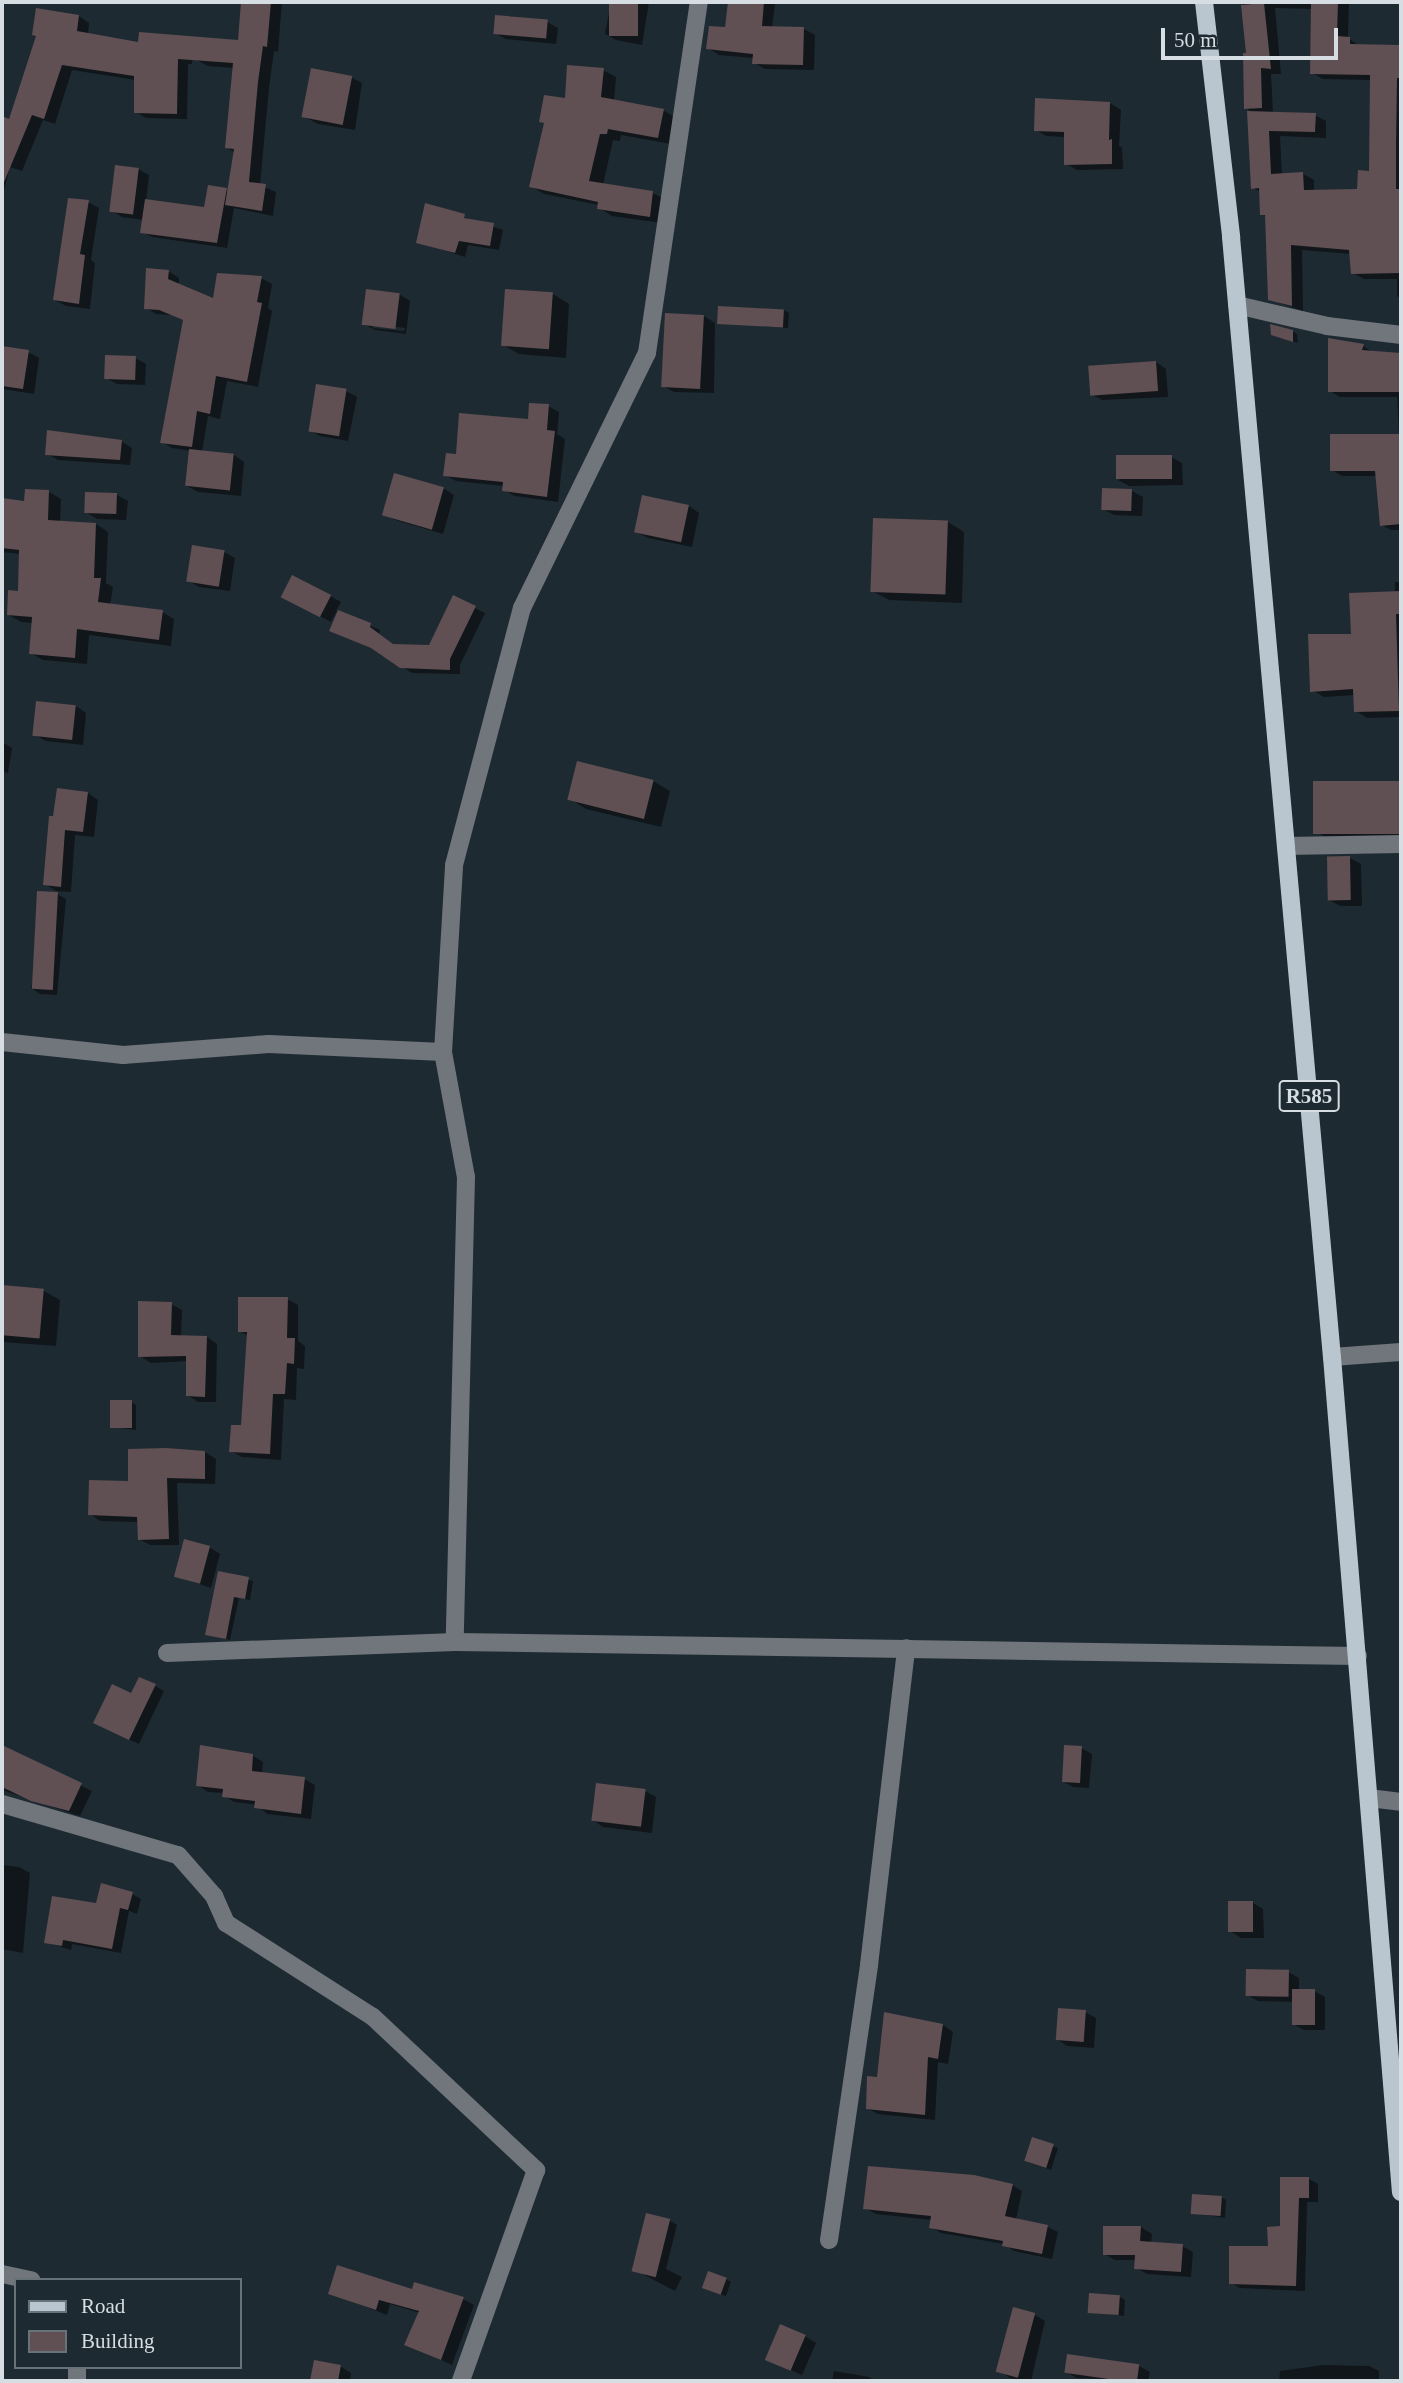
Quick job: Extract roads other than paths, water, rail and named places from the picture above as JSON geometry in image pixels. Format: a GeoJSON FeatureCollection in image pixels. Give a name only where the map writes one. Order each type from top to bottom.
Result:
{"type":"FeatureCollection","features":[{"type":"Feature","properties":{"kind":"main road","name":"R585"},"geometry":{"type":"LineString","coordinates":[[1204,2],[1237,305],[1332,1357],[1401,2192]]}},
{"type":"Feature","properties":{"kind":"street"},"geometry":{"type":"LineString","coordinates":[[455,1642],[466,1177],[443,1052],[454,865],[522,608],[647,353],[699,2]]}},
{"type":"Feature","properties":{"kind":"street"},"geometry":{"type":"LineString","coordinates":[[1237,305],[1328,326],[1401,335]]}},
{"type":"Feature","properties":{"kind":"street"},"geometry":{"type":"LineString","coordinates":[[1286,846],[1401,844]]}},
{"type":"Feature","properties":{"kind":"street"},"geometry":{"type":"LineString","coordinates":[[2,1042],[123,1055],[269,1044],[443,1052]]}},
{"type":"Feature","properties":{"kind":"street"},"geometry":{"type":"LineString","coordinates":[[1332,1357],[1401,1352]]}},
{"type":"Feature","properties":{"kind":"street"},"geometry":{"type":"LineString","coordinates":[[167,1653],[455,1642],[1358,1656]]}},
{"type":"Feature","properties":{"kind":"street"},"geometry":{"type":"LineString","coordinates":[[829,2240],[869,1965],[906,1648]]}},
{"type":"Feature","properties":{"kind":"street"},"geometry":{"type":"LineString","coordinates":[[1369,1798],[1401,1802]]}},
{"type":"Feature","properties":{"kind":"street"},"geometry":{"type":"LineString","coordinates":[[2,1804],[178,1855],[214,1896],[226,1923],[373,2017],[536,2170],[461,2381]]}},
{"type":"Feature","properties":{"kind":"street"},"geometry":{"type":"LineString","coordinates":[[2,2274],[21,2278]]}}]}
